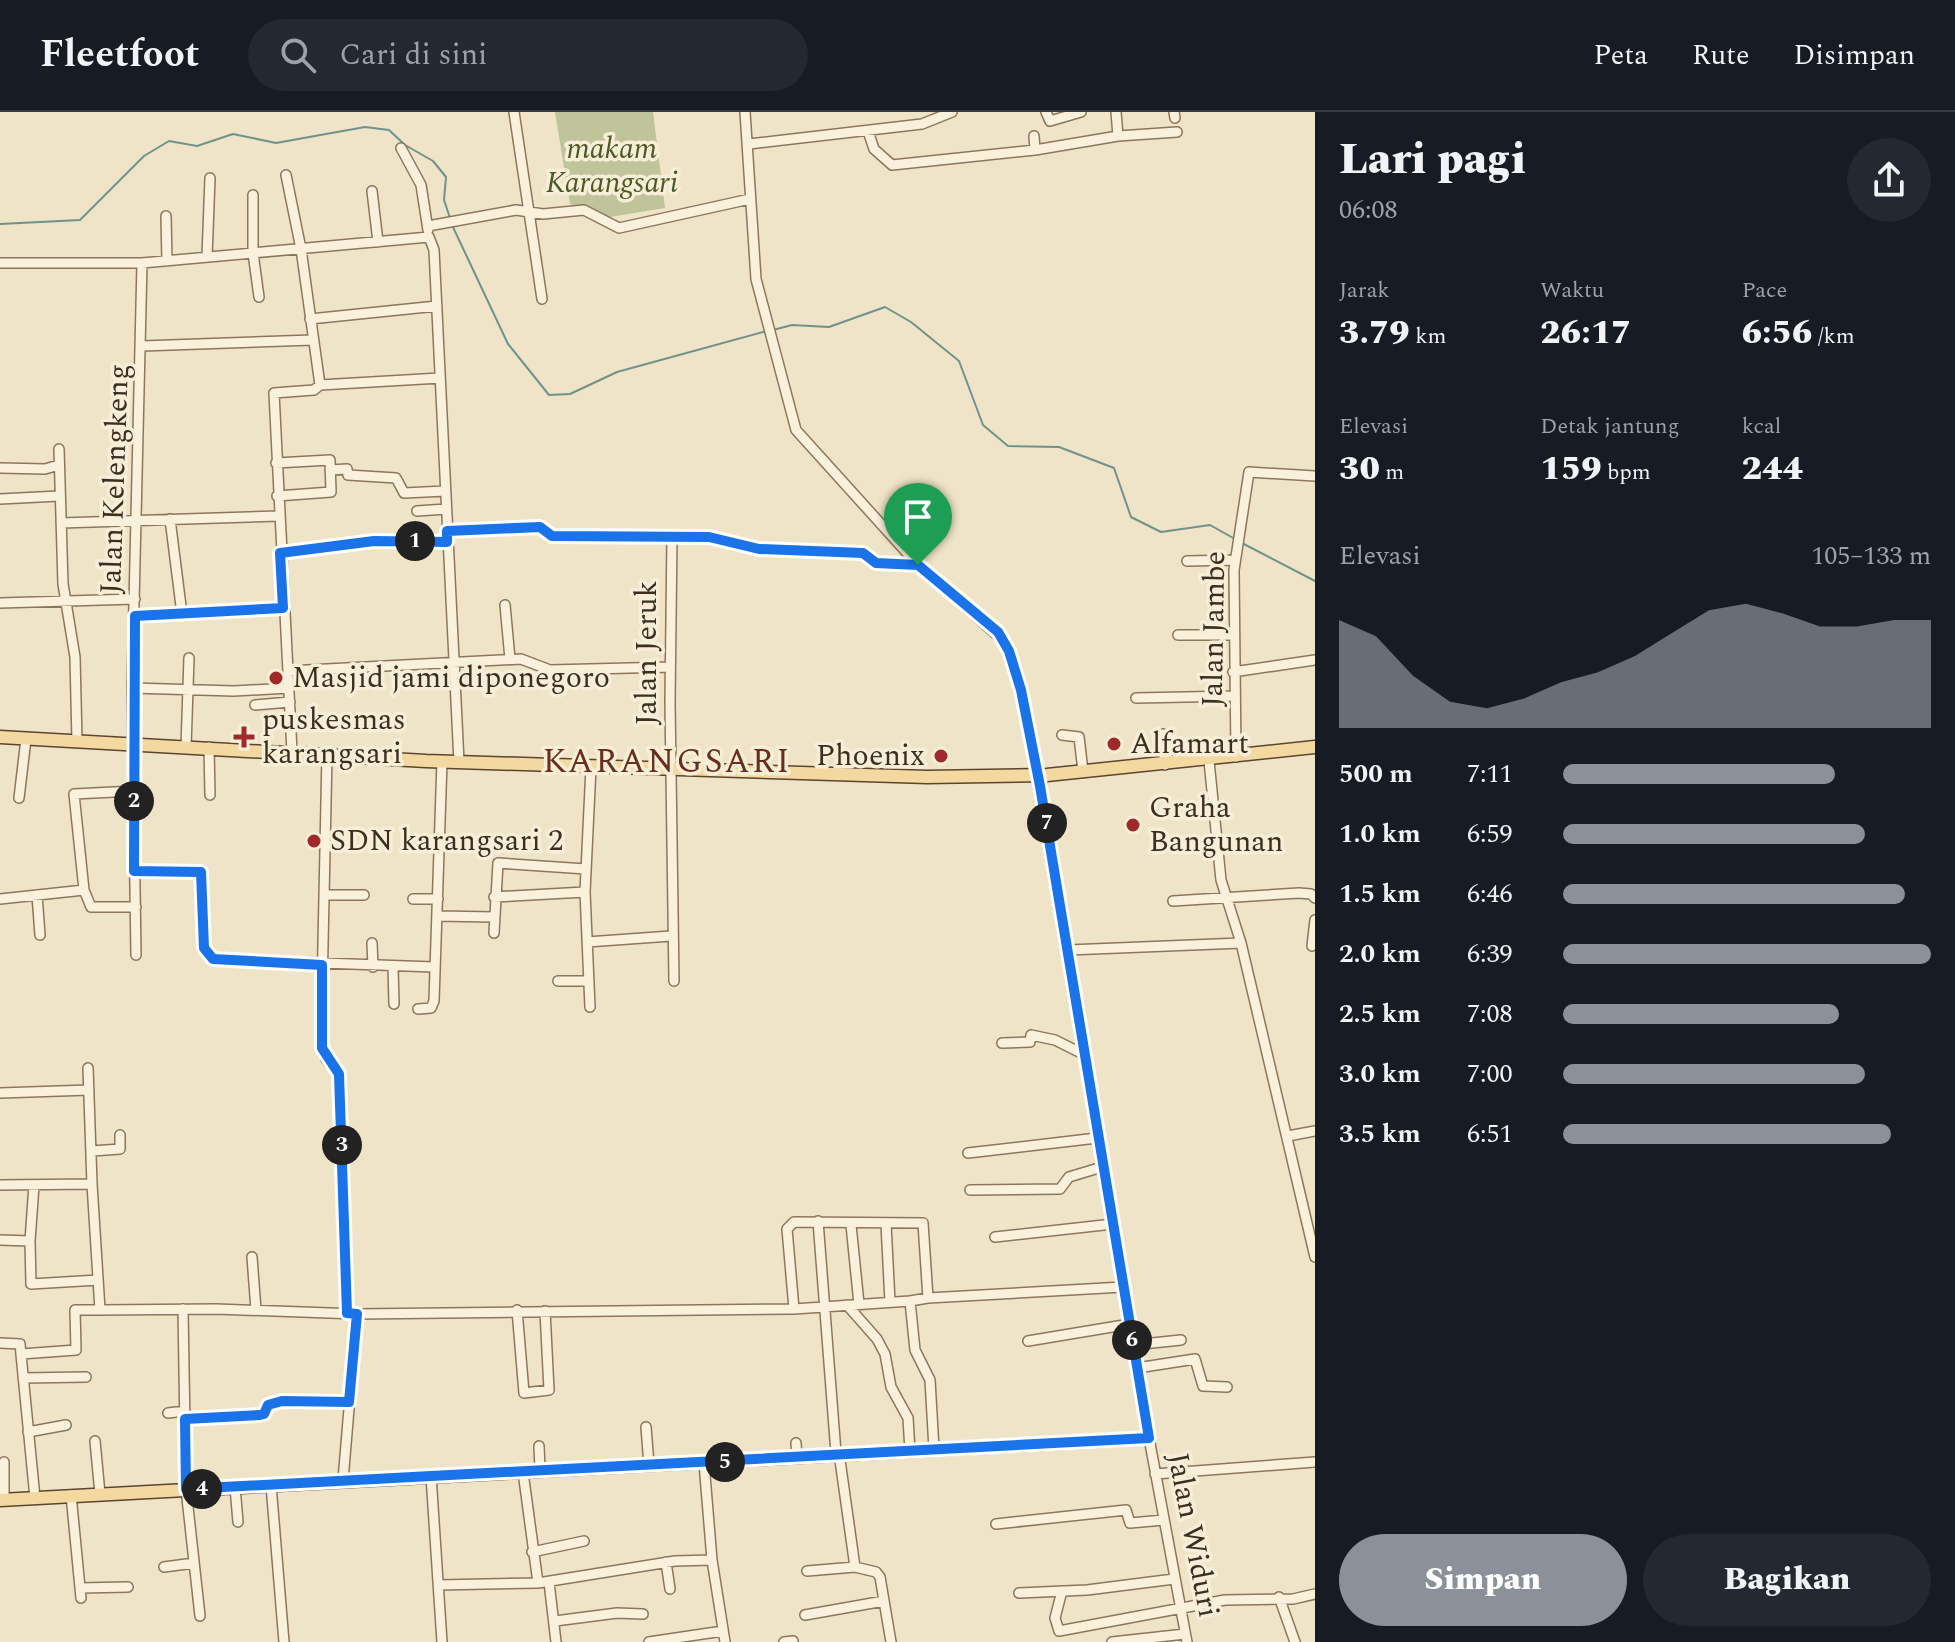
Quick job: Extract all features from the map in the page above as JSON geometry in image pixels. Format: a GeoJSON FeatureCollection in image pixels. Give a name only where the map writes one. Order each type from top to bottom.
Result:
{"type":"FeatureCollection","features":[{"type":"Feature","properties":{"kind":"main road"},"geometry":{"type":"LineString","coordinates":[[0,737],[459,762],[927,777],[1038,775],[1209,761],[1315,747]]}},
{"type":"Feature","properties":{"kind":"main road","name":"Jalan Widuri"},"geometry":{"type":"LineString","coordinates":[[1038,775],[1149,1438]]}},
{"type":"Feature","properties":{"kind":"main road"},"geometry":{"type":"LineString","coordinates":[[2,1500],[704,1463],[796,1450],[838,1453],[910,1451],[1149,1438]]}},
{"type":"Feature","properties":{"kind":"street"},"geometry":{"type":"LineString","coordinates":[[514,112],[542,299]]}},
{"type":"Feature","properties":{"kind":"street"},"geometry":{"type":"LineString","coordinates":[[745,112],[756,279],[796,430],[918,565],[1006,643],[1021,690],[1038,775]]}},
{"type":"Feature","properties":{"kind":"street"},"geometry":{"type":"LineString","coordinates":[[749,144],[922,124],[952,112]]}},
{"type":"Feature","properties":{"kind":"street"},"geometry":{"type":"LineString","coordinates":[[1046,112],[1050,121],[1081,112]]}},
{"type":"Feature","properties":{"kind":"street"},"geometry":{"type":"LineString","coordinates":[[1116,112],[1118,136]]}},
{"type":"Feature","properties":{"kind":"street"},"geometry":{"type":"LineString","coordinates":[[872,130],[874,149],[890,164],[1035,150],[1118,136],[1177,132]]}},
{"type":"Feature","properties":{"kind":"street"},"geometry":{"type":"LineString","coordinates":[[1034,136],[1035,150]]}},
{"type":"Feature","properties":{"kind":"street"},"geometry":{"type":"LineString","coordinates":[[401,148],[421,185],[434,250],[437,306],[431,379],[445,485],[459,762]]}},
{"type":"Feature","properties":{"kind":"street"},"geometry":{"type":"LineString","coordinates":[[286,175],[301,249],[320,385]]}},
{"type":"Feature","properties":{"kind":"street"},"geometry":{"type":"LineString","coordinates":[[207,257],[210,178]]}},
{"type":"Feature","properties":{"kind":"street"},"geometry":{"type":"LineString","coordinates":[[372,191],[378,242]]}},
{"type":"Feature","properties":{"kind":"street"},"geometry":{"type":"LineString","coordinates":[[253,195],[253,253],[259,297]]}},
{"type":"Feature","properties":{"kind":"street"},"geometry":{"type":"LineString","coordinates":[[428,226],[516,210],[584,210],[619,228],[750,199]]}},
{"type":"Feature","properties":{"kind":"street"},"geometry":{"type":"LineString","coordinates":[[166,216],[167,261]]}},
{"type":"Feature","properties":{"kind":"street"},"geometry":{"type":"LineString","coordinates":[[0,263],[142,263],[429,237]]}},
{"type":"Feature","properties":{"kind":"street","name":"Jalan Kelengkeng"},"geometry":{"type":"LineString","coordinates":[[136,955],[132,688],[142,263]]}},
{"type":"Feature","properties":{"kind":"street"},"geometry":{"type":"LineString","coordinates":[[310,319],[437,306]]}},
{"type":"Feature","properties":{"kind":"street"},"geometry":{"type":"LineString","coordinates":[[142,346],[313,340]]}},
{"type":"Feature","properties":{"kind":"street"},"geometry":{"type":"LineString","coordinates":[[292,752],[274,393],[314,390],[320,385],[431,379]]}},
{"type":"Feature","properties":{"kind":"street"},"geometry":{"type":"LineString","coordinates":[[59,449],[64,604],[75,657],[77,742]]}},
{"type":"Feature","properties":{"kind":"street"},"geometry":{"type":"LineString","coordinates":[[276,463],[330,460],[331,492],[277,496]]}},
{"type":"Feature","properties":{"kind":"street"},"geometry":{"type":"LineString","coordinates":[[0,468],[45,469],[59,465]]}},
{"type":"Feature","properties":{"kind":"street"},"geometry":{"type":"LineString","coordinates":[[330,470],[347,469],[348,475],[396,478],[404,493],[445,485]]}},
{"type":"Feature","properties":{"kind":"street","name":"Jalan Jambe"},"geometry":{"type":"LineString","coordinates":[[1236,757],[1233,672],[1235,560],[1249,472],[1315,476]]}},
{"type":"Feature","properties":{"kind":"street"},"geometry":{"type":"LineString","coordinates":[[0,499],[59,496]]}},
{"type":"Feature","properties":{"kind":"street"},"geometry":{"type":"LineString","coordinates":[[417,511],[446,509]]}},
{"type":"Feature","properties":{"kind":"street"},"geometry":{"type":"LineString","coordinates":[[61,523],[278,516]]}},
{"type":"Feature","properties":{"kind":"street"},"geometry":{"type":"LineString","coordinates":[[170,519],[182,614]]}},
{"type":"Feature","properties":{"kind":"street"},"geometry":{"type":"LineString","coordinates":[[447,531],[540,527],[552,536],[640,539],[709,537],[759,549],[863,553],[876,563],[918,565]]}},
{"type":"Feature","properties":{"kind":"street","name":"Jalan Jeruk"},"geometry":{"type":"LineString","coordinates":[[672,536],[671,936],[674,981]]}},
{"type":"Feature","properties":{"kind":"street"},"geometry":{"type":"LineString","coordinates":[[280,553],[374,541],[447,542]]}},
{"type":"Feature","properties":{"kind":"street"},"geometry":{"type":"LineString","coordinates":[[1187,561],[1235,560]]}},
{"type":"Feature","properties":{"kind":"street"},"geometry":{"type":"LineString","coordinates":[[0,603],[64,604],[135,599]]}},
{"type":"Feature","properties":{"kind":"street"},"geometry":{"type":"LineString","coordinates":[[505,605],[510,659]]}},
{"type":"Feature","properties":{"kind":"street"},"geometry":{"type":"LineString","coordinates":[[135,616],[283,608]]}},
{"type":"Feature","properties":{"kind":"street"},"geometry":{"type":"LineString","coordinates":[[1178,635],[1233,635]]}},
{"type":"Feature","properties":{"kind":"street"},"geometry":{"type":"LineString","coordinates":[[186,747],[189,658]]}},
{"type":"Feature","properties":{"kind":"street"},"geometry":{"type":"LineString","coordinates":[[288,671],[510,659],[524,659],[550,670],[670,667]]}},
{"type":"Feature","properties":{"kind":"street"},"geometry":{"type":"LineString","coordinates":[[1233,672],[1315,660]]}},
{"type":"Feature","properties":{"kind":"street"},"geometry":{"type":"LineString","coordinates":[[132,688],[188,691],[289,688]]}},
{"type":"Feature","properties":{"kind":"street"},"geometry":{"type":"LineString","coordinates":[[1136,698],[1235,696]]}},
{"type":"Feature","properties":{"kind":"street"},"geometry":{"type":"LineString","coordinates":[[255,705],[290,702]]}},
{"type":"Feature","properties":{"kind":"street"},"geometry":{"type":"LineString","coordinates":[[1163,734],[1165,765]]}},
{"type":"Feature","properties":{"kind":"street"},"geometry":{"type":"LineString","coordinates":[[1062,735],[1079,737],[1083,771]]}},
{"type":"Feature","properties":{"kind":"street"},"geometry":{"type":"LineString","coordinates":[[19,798],[26,739]]}},
{"type":"Feature","properties":{"kind":"street"},"geometry":{"type":"LineString","coordinates":[[209,747],[210,795]]}},
{"type":"Feature","properties":{"kind":"street"},"geometry":{"type":"LineString","coordinates":[[327,754],[320,1019],[323,1053],[339,1074],[352,1314],[343,1480]]}},
{"type":"Feature","properties":{"kind":"street"},"geometry":{"type":"LineString","coordinates":[[418,1009],[433,1006],[442,761]]}},
{"type":"Feature","properties":{"kind":"street"},"geometry":{"type":"LineString","coordinates":[[1209,761],[1217,855],[1226,899],[1241,943],[1315,1257]]}},
{"type":"Feature","properties":{"kind":"street"},"geometry":{"type":"LineString","coordinates":[[590,1007],[585,892],[591,767]]}},
{"type":"Feature","properties":{"kind":"street"},"geometry":{"type":"LineString","coordinates":[[134,791],[74,794],[84,890],[91,907],[136,907]]}},
{"type":"Feature","properties":{"kind":"street"},"geometry":{"type":"LineString","coordinates":[[494,933],[495,867],[500,862],[586,869]]}},
{"type":"Feature","properties":{"kind":"street"},"geometry":{"type":"LineString","coordinates":[[134,871],[201,872],[204,948],[213,959],[434,967]]}},
{"type":"Feature","properties":{"kind":"street"},"geometry":{"type":"LineString","coordinates":[[0,899],[84,890]]}},
{"type":"Feature","properties":{"kind":"street"},"geometry":{"type":"LineString","coordinates":[[494,897],[585,892]]}},
{"type":"Feature","properties":{"kind":"street"},"geometry":{"type":"LineString","coordinates":[[1173,901],[1299,893],[1311,894],[1315,898]]}},
{"type":"Feature","properties":{"kind":"street"},"geometry":{"type":"LineString","coordinates":[[37,895],[40,935]]}},
{"type":"Feature","properties":{"kind":"street"},"geometry":{"type":"LineString","coordinates":[[325,895],[364,895]]}},
{"type":"Feature","properties":{"kind":"street"},"geometry":{"type":"LineString","coordinates":[[413,899],[438,899]]}},
{"type":"Feature","properties":{"kind":"street"},"geometry":{"type":"LineString","coordinates":[[437,916],[494,917]]}},
{"type":"Feature","properties":{"kind":"street"},"geometry":{"type":"LineString","coordinates":[[1312,946],[1315,920]]}},
{"type":"Feature","properties":{"kind":"street"},"geometry":{"type":"LineString","coordinates":[[587,942],[671,936]]}},
{"type":"Feature","properties":{"kind":"street"},"geometry":{"type":"LineString","coordinates":[[372,943],[373,967]]}},
{"type":"Feature","properties":{"kind":"street"},"geometry":{"type":"LineString","coordinates":[[1068,950],[1241,943]]}},
{"type":"Feature","properties":{"kind":"street"},"geometry":{"type":"LineString","coordinates":[[393,967],[394,1004]]}},
{"type":"Feature","properties":{"kind":"street"},"geometry":{"type":"LineString","coordinates":[[558,981],[588,981]]}},
{"type":"Feature","properties":{"kind":"street"},"geometry":{"type":"LineString","coordinates":[[1002,1043],[1030,1042],[1031,1035],[1048,1037],[1085,1055]]}},
{"type":"Feature","properties":{"kind":"street"},"geometry":{"type":"LineString","coordinates":[[88,1068],[100,1310]]}},
{"type":"Feature","properties":{"kind":"street"},"geometry":{"type":"LineString","coordinates":[[0,1093],[89,1090]]}},
{"type":"Feature","properties":{"kind":"street"},"geometry":{"type":"LineString","coordinates":[[1288,1136],[1315,1131]]}},
{"type":"Feature","properties":{"kind":"street"},"geometry":{"type":"LineString","coordinates":[[92,1151],[119,1150],[120,1135]]}},
{"type":"Feature","properties":{"kind":"street"},"geometry":{"type":"LineString","coordinates":[[968,1153],[1097,1138]]}},
{"type":"Feature","properties":{"kind":"street"},"geometry":{"type":"LineString","coordinates":[[970,1190],[1060,1189],[1069,1177],[1102,1167]]}},
{"type":"Feature","properties":{"kind":"street"},"geometry":{"type":"LineString","coordinates":[[0,1185],[92,1184]]}},
{"type":"Feature","properties":{"kind":"street"},"geometry":{"type":"LineString","coordinates":[[34,1185],[31,1284],[98,1280]]}},
{"type":"Feature","properties":{"kind":"street"},"geometry":{"type":"LineString","coordinates":[[818,1221],[838,1453],[855,1567]]}},
{"type":"Feature","properties":{"kind":"street"},"geometry":{"type":"LineString","coordinates":[[794,1309],[787,1225],[818,1221],[851,1225],[923,1223],[928,1298]]}},
{"type":"Feature","properties":{"kind":"street"},"geometry":{"type":"LineString","coordinates":[[886,1224],[890,1302]]}},
{"type":"Feature","properties":{"kind":"street"},"geometry":{"type":"LineString","coordinates":[[995,1237],[1113,1224]]}},
{"type":"Feature","properties":{"kind":"street"},"geometry":{"type":"LineString","coordinates":[[851,1225],[859,1304]]}},
{"type":"Feature","properties":{"kind":"street"},"geometry":{"type":"LineString","coordinates":[[0,1240],[30,1241]]}},
{"type":"Feature","properties":{"kind":"street"},"geometry":{"type":"LineString","coordinates":[[252,1257],[256,1310]]}},
{"type":"Feature","properties":{"kind":"street"},"geometry":{"type":"LineString","coordinates":[[21,1354],[76,1350],[75,1310],[256,1310],[352,1314],[794,1309],[1123,1287]]}},
{"type":"Feature","properties":{"kind":"street"},"geometry":{"type":"LineString","coordinates":[[910,1301],[915,1350],[930,1380],[934,1449]]}},
{"type":"Feature","properties":{"kind":"street"},"geometry":{"type":"LineString","coordinates":[[847,1305],[877,1339],[885,1354],[891,1387],[908,1418],[910,1451]]}},
{"type":"Feature","properties":{"kind":"street"},"geometry":{"type":"LineString","coordinates":[[183,1309],[186,1489],[200,1616]]}},
{"type":"Feature","properties":{"kind":"street"},"geometry":{"type":"LineString","coordinates":[[517,1310],[524,1393],[549,1390],[545,1311]]}},
{"type":"Feature","properties":{"kind":"street"},"geometry":{"type":"LineString","coordinates":[[1028,1341],[1130,1324]]}},
{"type":"Feature","properties":{"kind":"street"},"geometry":{"type":"LineString","coordinates":[[1133,1345],[1181,1340]]}},
{"type":"Feature","properties":{"kind":"street"},"geometry":{"type":"LineString","coordinates":[[0,1343],[18,1343],[21,1354],[35,1498]]}},
{"type":"Feature","properties":{"kind":"street"},"geometry":{"type":"LineString","coordinates":[[1137,1368],[1193,1359],[1203,1386],[1227,1387]]}},
{"type":"Feature","properties":{"kind":"street"},"geometry":{"type":"LineString","coordinates":[[23,1378],[86,1377]]}},
{"type":"Feature","properties":{"kind":"street"},"geometry":{"type":"LineString","coordinates":[[168,1413],[260,1415],[264,1414],[268,1405],[282,1401],[349,1402]]}},
{"type":"Feature","properties":{"kind":"street"},"geometry":{"type":"LineString","coordinates":[[28,1432],[66,1425]]}},
{"type":"Feature","properties":{"kind":"street"},"geometry":{"type":"LineString","coordinates":[[646,1427],[649,1465]]}},
{"type":"Feature","properties":{"kind":"street","name":"Jalan Widuri"},"geometry":{"type":"LineString","coordinates":[[1149,1438],[1186,1638]]}},
{"type":"Feature","properties":{"kind":"street"},"geometry":{"type":"LineString","coordinates":[[95,1441],[100,1494]]}},
{"type":"Feature","properties":{"kind":"street"},"geometry":{"type":"LineString","coordinates":[[539,1446],[540,1470]]}},
{"type":"Feature","properties":{"kind":"street"},"geometry":{"type":"LineString","coordinates":[[2,1500],[4,1462]]}},
{"type":"Feature","properties":{"kind":"street"},"geometry":{"type":"LineString","coordinates":[[1155,1474],[1315,1462]]}},
{"type":"Feature","properties":{"kind":"street"},"geometry":{"type":"LineString","coordinates":[[649,1642],[724,1637],[712,1560],[704,1463]]}},
{"type":"Feature","properties":{"kind":"street"},"geometry":{"type":"LineString","coordinates":[[523,1472],[532,1552],[555,1621],[556,1642]]}},
{"type":"Feature","properties":{"kind":"street"},"geometry":{"type":"LineString","coordinates":[[431,1476],[442,1642]]}},
{"type":"Feature","properties":{"kind":"street"},"geometry":{"type":"LineString","coordinates":[[271,1485],[284,1642]]}},
{"type":"Feature","properties":{"kind":"street"},"geometry":{"type":"LineString","coordinates":[[235,1487],[238,1522]]}},
{"type":"Feature","properties":{"kind":"street"},"geometry":{"type":"LineString","coordinates":[[71,1495],[80,1593],[128,1587]]}},
{"type":"Feature","properties":{"kind":"street"},"geometry":{"type":"LineString","coordinates":[[996,1524],[1126,1510],[1130,1523],[1164,1520]]}},
{"type":"Feature","properties":{"kind":"street"},"geometry":{"type":"LineString","coordinates":[[532,1552],[584,1541]]}},
{"type":"Feature","properties":{"kind":"street"},"geometry":{"type":"LineString","coordinates":[[438,1585],[543,1582],[666,1562],[712,1560]]}},
{"type":"Feature","properties":{"kind":"street"},"geometry":{"type":"LineString","coordinates":[[666,1562],[670,1589]]}},
{"type":"Feature","properties":{"kind":"street"},"geometry":{"type":"LineString","coordinates":[[164,1567],[194,1563]]}},
{"type":"Feature","properties":{"kind":"street"},"geometry":{"type":"LineString","coordinates":[[807,1571],[855,1567],[878,1575],[891,1642]]}},
{"type":"Feature","properties":{"kind":"street"},"geometry":{"type":"LineString","coordinates":[[1019,1593],[1174,1579]]}},
{"type":"Feature","properties":{"kind":"street"},"geometry":{"type":"LineString","coordinates":[[1062,1591],[1055,1618],[1059,1631],[1225,1600],[1293,1599],[1315,1594]]}},
{"type":"Feature","properties":{"kind":"street"},"geometry":{"type":"LineString","coordinates":[[1279,1597],[1295,1642]]}},
{"type":"Feature","properties":{"kind":"street"},"geometry":{"type":"LineString","coordinates":[[805,1615],[884,1601]]}},
{"type":"Feature","properties":{"kind":"street"},"geometry":{"type":"LineString","coordinates":[[555,1621],[617,1613],[643,1614]]}},
{"type":"Feature","properties":{"kind":"street"},"geometry":{"type":"LineString","coordinates":[[1112,1642],[1186,1638]]}},
{"type":"Feature","properties":{"kind":"green space","name":"makam Karangsari"},"geometry":{"type":"Polygon","coordinates":[[[555,112],[653,112],[665,208],[610,217],[570,204],[555,112]]]}},
{"type":"Feature","properties":{"kind":"waterway"},"geometry":{"type":"LineString","coordinates":[[0,224],[80,220],[144,156],[169,141],[197,146],[233,134],[276,143],[365,127],[389,130],[405,145],[433,161],[446,177],[444,200],[450,218]]}},
{"type":"Feature","properties":{"kind":"waterway"},"geometry":{"type":"LineString","coordinates":[[452,225],[508,344],[549,395],[570,394],[617,372],[767,331]]}},
{"type":"Feature","properties":{"kind":"waterway"},"geometry":{"type":"LineString","coordinates":[[773,330],[792,325],[829,327],[885,307],[911,322],[959,361],[983,425],[1008,446],[1059,447],[1114,468],[1131,517],[1161,532],[1210,525],[1235,539]]}},
{"type":"Feature","properties":{"kind":"waterway"},"geometry":{"type":"LineString","coordinates":[[1240,542],[1315,581]]}},
{"type":"Feature","properties":{"kind":"place","name":"Masjid jami diponegoro"},"geometry":{"type":"Point","coordinates":[276,678]}},
{"type":"Feature","properties":{"kind":"place","name":"puskesmas karangsari"},"geometry":{"type":"Point","coordinates":[244,737]}},
{"type":"Feature","properties":{"kind":"place","name":"Alfamart"},"geometry":{"type":"Point","coordinates":[1114,744]}},
{"type":"Feature","properties":{"kind":"place","name":"Phoenix"},"geometry":{"type":"Point","coordinates":[941,756]}},
{"type":"Feature","properties":{"kind":"place","name":"Graha Bangunan"},"geometry":{"type":"Point","coordinates":[1133,825]}},
{"type":"Feature","properties":{"kind":"place","name":"SDN karangsari 2"},"geometry":{"type":"Point","coordinates":[314,841]}},
{"type":"Feature","properties":{"kind":"district","name":"KARANGSARI"},"geometry":{"type":"Point","coordinates":[667,762]}},
{"type":"Feature","properties":{"kind":"route"},"geometry":{"type":"LineString","coordinates":[[540,527],[552,536],[640,539],[709,537],[759,549],[863,553],[876,563],[918,565],[998,632],[1006,643],[1021,690],[1066,935],[1097,1138],[1149,1438],[186,1489],[185,1419],[260,1415],[264,1414],[268,1405],[282,1401],[349,1402],[357,1314],[347,1313],[339,1074],[326,1059],[322,1048],[322,965],[213,959],[204,948],[204,876],[201,872],[134,871],[132,688],[135,616],[283,608],[280,553],[374,541],[447,542],[447,531],[540,527]]}}]}
